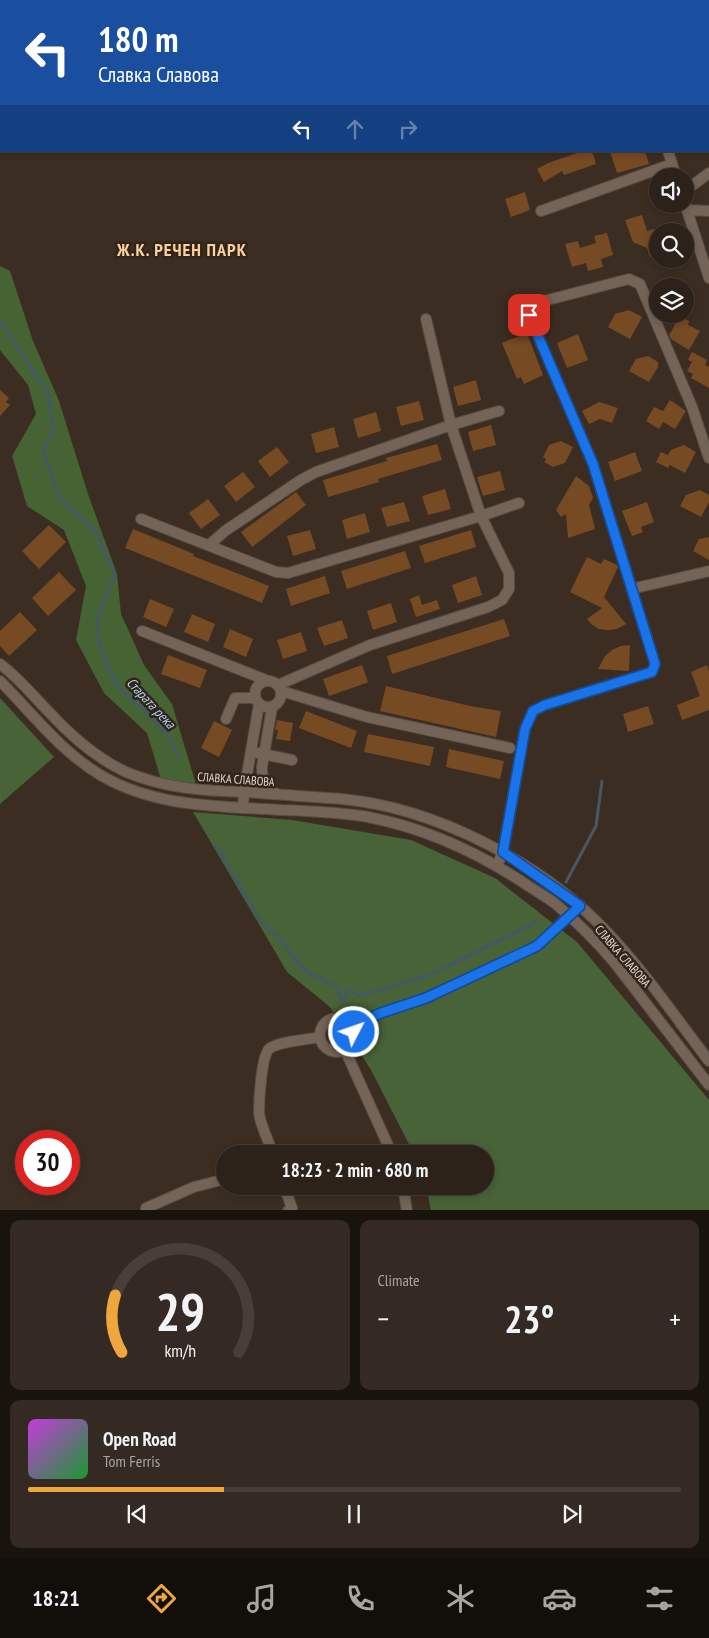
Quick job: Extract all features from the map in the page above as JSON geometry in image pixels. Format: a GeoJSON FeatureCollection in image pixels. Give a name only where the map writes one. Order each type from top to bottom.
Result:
{"type":"FeatureCollection","features":[{"type":"Feature","properties":{"kind":"street"},"geometry":{"type":"LineString","coordinates":[[668,152],[673,168]]}},
{"type":"Feature","properties":{"kind":"street"},"geometry":{"type":"LineString","coordinates":[[540,211],[672,164]]}},
{"type":"Feature","properties":{"kind":"street"},"geometry":{"type":"LineString","coordinates":[[694,184],[709,173]]}},
{"type":"Feature","properties":{"kind":"street"},"geometry":{"type":"LineString","coordinates":[[694,208],[709,211]]}},
{"type":"Feature","properties":{"kind":"street"},"geometry":{"type":"LineString","coordinates":[[688,213],[709,278]]}},
{"type":"Feature","properties":{"kind":"street"},"geometry":{"type":"LineString","coordinates":[[497,865],[503,852],[525,729],[533,711],[545,705],[652,672],[655,664],[593,464],[529,315],[536,303],[629,279],[640,284],[692,407],[709,458]]}},
{"type":"Feature","properties":{"kind":"street"},"geometry":{"type":"LineString","coordinates":[[280,688],[370,645],[488,607],[502,600],[509,588],[509,572],[481,516],[451,425],[426,319]]}},
{"type":"Feature","properties":{"kind":"street"},"geometry":{"type":"LineString","coordinates":[[210,545],[225,532],[301,480],[316,472],[451,425],[499,411]]}},
{"type":"Feature","properties":{"kind":"street"},"geometry":{"type":"LineString","coordinates":[[141,519],[276,572],[288,573],[481,516],[518,503]]}},
{"type":"Feature","properties":{"kind":"street"},"geometry":{"type":"LineString","coordinates":[[631,589],[709,571]]}},
{"type":"Feature","properties":{"kind":"street"},"geometry":{"type":"LineString","coordinates":[[142,631],[272,681],[280,688],[367,717],[510,748]]}},
{"type":"Feature","properties":{"kind":"street","name":"СЛАВКА СЛАВОВА"},"geometry":{"type":"LineString","coordinates":[[0,664],[14,674],[68,732],[83,745],[111,764],[144,778],[198,791],[244,792],[344,800],[402,810],[468,835],[503,852],[580,906],[625,952],[709,1061]]}},
{"type":"Feature","properties":{"kind":"street"},"geometry":{"type":"LineString","coordinates":[[239,669],[263,706],[272,707]]}},
{"type":"Feature","properties":{"kind":"street"},"geometry":{"type":"LineString","coordinates":[[243,807],[257,697],[262,682],[266,680]]}},
{"type":"Feature","properties":{"kind":"street","name":"СЛАВКА СЛАВОВА"},"geometry":{"type":"LineString","coordinates":[[0,681],[59,744],[103,776],[138,791],[192,805],[342,813],[398,824],[461,848],[497,865],[557,906],[597,943],[709,1084]]}},
{"type":"Feature","properties":{"kind":"street"},"geometry":{"type":"LineString","coordinates":[[278,795],[264,784],[262,767],[272,707],[278,702],[280,688]]}},
{"type":"Feature","properties":{"kind":"street"},"geometry":{"type":"LineString","coordinates":[[226,719],[235,698],[257,697]]}},
{"type":"Feature","properties":{"kind":"street"},"geometry":{"type":"LineString","coordinates":[[251,751],[292,760]]}},
{"type":"Feature","properties":{"kind":"street"},"geometry":{"type":"LineString","coordinates":[[352,1027],[381,1013],[426,998],[537,946],[580,906]]}},
{"type":"Feature","properties":{"kind":"street"},"geometry":{"type":"LineString","coordinates":[[329,1019],[345,1019],[352,1027],[354,1038],[352,1043],[344,1050],[334,1052],[324,1047],[320,1037],[322,1027],[329,1019]]}},
{"type":"Feature","properties":{"kind":"street"},"geometry":{"type":"LineString","coordinates":[[270,1145],[259,1114],[264,1061],[267,1052],[271,1048],[282,1044],[320,1037]]}},
{"type":"Feature","properties":{"kind":"street"},"geometry":{"type":"LineString","coordinates":[[344,1050],[388,1145]]}},
{"type":"Feature","properties":{"kind":"street"},"geometry":{"type":"LineString","coordinates":[[146,1208],[194,1187],[216,1181]]}},
{"type":"Feature","properties":{"kind":"street"},"geometry":{"type":"LineString","coordinates":[[287,1195],[292,1208],[288,1210]]}},
{"type":"Feature","properties":{"kind":"street"},"geometry":{"type":"LineString","coordinates":[[404,1195],[407,1210]]}},
{"type":"Feature","properties":{"kind":"green space"},"geometry":{"type":"Polygon","coordinates":[[[0,266],[10,271],[33,341],[59,401],[88,494],[117,574],[121,614],[144,665],[172,704],[198,791],[162,783],[147,733],[104,693],[76,640],[86,586],[64,530],[27,506],[12,456],[36,414],[28,385],[0,350],[0,266]]]}},
{"type":"Feature","properties":{"kind":"green space"},"geometry":{"type":"Polygon","coordinates":[[[0,698],[54,757],[0,804],[0,698]]]}},
{"type":"Feature","properties":{"kind":"green space"},"geometry":{"type":"Polygon","coordinates":[[[193,812],[292,820],[411,840],[495,878],[577,942],[709,1100],[709,1210],[431,1210],[428,1195],[494,1195],[494,1145],[409,1145],[371,1070],[330,1007],[287,972],[193,812]]]}},
{"type":"Feature","properties":{"kind":"building"},"geometry":{"type":"Polygon","coordinates":[[[580,152],[592,152],[596,164],[564,175],[562,171],[544,182],[537,169],[548,163],[580,152]]]}},
{"type":"Feature","properties":{"kind":"building"},"geometry":{"type":"Polygon","coordinates":[[[610,152],[645,152],[649,164],[617,173],[610,152]]]}},
{"type":"Feature","properties":{"kind":"building"},"geometry":{"type":"Polygon","coordinates":[[[525,192],[530,210],[511,217],[505,199],[525,192]]]}},
{"type":"Feature","properties":{"kind":"building"},"geometry":{"type":"Polygon","coordinates":[[[642,215],[647,231],[649,230],[649,254],[647,248],[633,242],[625,220],[642,215]]]}},
{"type":"Feature","properties":{"kind":"building"},"geometry":{"type":"Polygon","coordinates":[[[607,233],[613,255],[601,259],[603,267],[588,271],[586,263],[572,267],[565,244],[578,241],[580,248],[596,243],[594,236],[607,233]]]}},
{"type":"Feature","properties":{"kind":"building"},"geometry":{"type":"Polygon","coordinates":[[[629,310],[642,317],[630,339],[608,327],[615,314],[629,310]]]}},
{"type":"Feature","properties":{"kind":"building"},"geometry":{"type":"Polygon","coordinates":[[[676,323],[688,323],[688,325],[700,331],[689,350],[671,339],[669,335],[676,323]]]}},
{"type":"Feature","properties":{"kind":"building"},"geometry":{"type":"Polygon","coordinates":[[[527,333],[543,375],[524,384],[521,377],[517,379],[502,343],[527,333]]]}},
{"type":"Feature","properties":{"kind":"building"},"geometry":{"type":"Polygon","coordinates":[[[578,334],[588,360],[567,368],[557,343],[578,334]]]}},
{"type":"Feature","properties":{"kind":"building"},"geometry":{"type":"Polygon","coordinates":[[[692,352],[707,360],[705,365],[709,367],[709,388],[691,378],[693,374],[687,371],[692,362],[688,360],[692,352]]]}},
{"type":"Feature","properties":{"kind":"building"},"geometry":{"type":"Polygon","coordinates":[[[648,356],[658,362],[658,367],[649,382],[629,371],[636,359],[648,356]]]}},
{"type":"Feature","properties":{"kind":"building"},"geometry":{"type":"Polygon","coordinates":[[[476,380],[481,400],[458,406],[453,387],[476,380]]]}},
{"type":"Feature","properties":{"kind":"building"},"geometry":{"type":"Polygon","coordinates":[[[0,390],[9,398],[6,402],[10,405],[0,416],[0,390]]]}},
{"type":"Feature","properties":{"kind":"building"},"geometry":{"type":"Polygon","coordinates":[[[670,400],[686,411],[675,429],[663,422],[659,429],[646,421],[654,407],[663,411],[670,400]]]}},
{"type":"Feature","properties":{"kind":"building"},"geometry":{"type":"Polygon","coordinates":[[[419,401],[424,420],[401,426],[396,407],[419,401]]]}},
{"type":"Feature","properties":{"kind":"building"},"geometry":{"type":"Polygon","coordinates":[[[599,402],[618,408],[612,423],[600,419],[589,424],[582,411],[599,402]]]}},
{"type":"Feature","properties":{"kind":"building"},"geometry":{"type":"Polygon","coordinates":[[[376,412],[381,431],[358,438],[353,419],[376,412]]]}},
{"type":"Feature","properties":{"kind":"building"},"geometry":{"type":"Polygon","coordinates":[[[491,425],[496,445],[473,451],[468,432],[491,425]]]}},
{"type":"Feature","properties":{"kind":"building"},"geometry":{"type":"Polygon","coordinates":[[[334,427],[339,447],[316,453],[311,434],[334,427]]]}},
{"type":"Feature","properties":{"kind":"building"},"geometry":{"type":"Polygon","coordinates":[[[561,441],[573,447],[565,463],[553,467],[544,462],[546,459],[543,457],[549,445],[561,441]]]}},
{"type":"Feature","properties":{"kind":"building"},"geometry":{"type":"Polygon","coordinates":[[[437,444],[442,460],[378,479],[379,482],[328,497],[323,480],[387,461],[386,458],[437,444]]]}},
{"type":"Feature","properties":{"kind":"building"},"geometry":{"type":"Polygon","coordinates":[[[684,445],[696,452],[685,473],[670,465],[668,468],[656,462],[661,452],[668,455],[671,450],[684,445]]]}},
{"type":"Feature","properties":{"kind":"building"},"geometry":{"type":"Polygon","coordinates":[[[277,447],[289,462],[270,477],[258,461],[277,447]]]}},
{"type":"Feature","properties":{"kind":"building"},"geometry":{"type":"Polygon","coordinates":[[[635,452],[642,471],[615,481],[608,462],[635,452]]]}},
{"type":"Feature","properties":{"kind":"building"},"geometry":{"type":"Polygon","coordinates":[[[500,471],[505,490],[483,496],[477,477],[500,471]]]}},
{"type":"Feature","properties":{"kind":"building"},"geometry":{"type":"Polygon","coordinates":[[[243,472],[255,487],[236,502],[224,486],[243,472]]]}},
{"type":"Feature","properties":{"kind":"building"},"geometry":{"type":"Polygon","coordinates":[[[576,476],[589,486],[593,498],[589,505],[595,529],[568,538],[566,514],[561,517],[556,510],[576,476]]]}},
{"type":"Feature","properties":{"kind":"building"},"geometry":{"type":"Polygon","coordinates":[[[445,489],[451,509],[428,515],[422,496],[445,489]]]}},
{"type":"Feature","properties":{"kind":"building"},"geometry":{"type":"Polygon","coordinates":[[[700,490],[709,495],[709,502],[701,517],[680,506],[686,495],[700,490]]]}},
{"type":"Feature","properties":{"kind":"building"},"geometry":{"type":"Polygon","coordinates":[[[296,492],[306,505],[252,547],[241,532],[296,492]]]}},
{"type":"Feature","properties":{"kind":"building"},"geometry":{"type":"Polygon","coordinates":[[[208,499],[220,515],[201,529],[189,513],[208,499]]]}},
{"type":"Feature","properties":{"kind":"building"},"geometry":{"type":"Polygon","coordinates":[[[404,502],[410,521],[387,527],[381,508],[404,502]]]}},
{"type":"Feature","properties":{"kind":"building"},"geometry":{"type":"Polygon","coordinates":[[[647,502],[654,522],[641,527],[643,532],[632,536],[622,511],[647,502]]]}},
{"type":"Feature","properties":{"kind":"building"},"geometry":{"type":"Polygon","coordinates":[[[365,513],[370,532],[347,539],[342,520],[365,513]]]}},
{"type":"Feature","properties":{"kind":"building"},"geometry":{"type":"Polygon","coordinates":[[[49,525],[66,542],[39,569],[22,551],[49,525]]]}},
{"type":"Feature","properties":{"kind":"building"},"geometry":{"type":"Polygon","coordinates":[[[133,529],[194,554],[193,556],[269,586],[262,603],[125,548],[133,529]]]}},
{"type":"Feature","properties":{"kind":"building"},"geometry":{"type":"Polygon","coordinates":[[[310,530],[316,549],[293,556],[287,536],[310,530]]]}},
{"type":"Feature","properties":{"kind":"building"},"geometry":{"type":"Polygon","coordinates":[[[471,530],[476,547],[425,563],[419,546],[471,530]]]}},
{"type":"Feature","properties":{"kind":"building"},"geometry":{"type":"Polygon","coordinates":[[[709,537],[709,560],[693,551],[699,539],[709,537]]]}},
{"type":"Feature","properties":{"kind":"building"},"geometry":{"type":"Polygon","coordinates":[[[405,551],[411,568],[347,589],[341,571],[405,551]]]}},
{"type":"Feature","properties":{"kind":"building"},"geometry":{"type":"Polygon","coordinates":[[[587,557],[601,564],[604,559],[618,567],[604,597],[626,624],[617,629],[599,629],[591,624],[587,619],[602,608],[570,592],[587,557]]]}},
{"type":"Feature","properties":{"kind":"building"},"geometry":{"type":"Polygon","coordinates":[[[59,572],[76,590],[48,616],[32,598],[59,572]]]}},
{"type":"Feature","properties":{"kind":"building"},"geometry":{"type":"Polygon","coordinates":[[[325,576],[330,593],[291,606],[286,589],[325,576]]]}},
{"type":"Feature","properties":{"kind":"building"},"geometry":{"type":"Polygon","coordinates":[[[476,576],[482,595],[458,603],[452,585],[476,576]]]}},
{"type":"Feature","properties":{"kind":"building"},"geometry":{"type":"Polygon","coordinates":[[[419,595],[422,605],[437,600],[440,609],[416,617],[410,599],[419,595]]]}},
{"type":"Feature","properties":{"kind":"building"},"geometry":{"type":"Polygon","coordinates":[[[150,599],[174,609],[166,627],[143,617],[150,599]]]}},
{"type":"Feature","properties":{"kind":"building"},"geometry":{"type":"Polygon","coordinates":[[[391,603],[397,622],[373,630],[367,611],[391,603]]]}},
{"type":"Feature","properties":{"kind":"building"},"geometry":{"type":"Polygon","coordinates":[[[20,612],[37,630],[9,656],[0,646],[0,631],[20,612]]]}},
{"type":"Feature","properties":{"kind":"building"},"geometry":{"type":"Polygon","coordinates":[[[192,614],[215,624],[208,642],[184,632],[192,614]]]}},
{"type":"Feature","properties":{"kind":"building"},"geometry":{"type":"Polygon","coordinates":[[[504,619],[510,636],[392,674],[387,656],[504,619]]]}},
{"type":"Feature","properties":{"kind":"building"},"geometry":{"type":"Polygon","coordinates":[[[342,620],[348,638],[324,646],[317,628],[342,620]]]}},
{"type":"Feature","properties":{"kind":"building"},"geometry":{"type":"Polygon","coordinates":[[[230,629],[253,639],[246,657],[223,647],[230,629]]]}},
{"type":"Feature","properties":{"kind":"building"},"geometry":{"type":"Polygon","coordinates":[[[301,632],[307,651],[283,659],[277,640],[301,632]]]}},
{"type":"Feature","properties":{"kind":"building"},"geometry":{"type":"Polygon","coordinates":[[[630,645],[629,671],[598,669],[605,656],[612,650],[630,645]]]}},
{"type":"Feature","properties":{"kind":"building"},"geometry":{"type":"Polygon","coordinates":[[[168,655],[207,670],[200,688],[161,674],[168,655]]]}},
{"type":"Feature","properties":{"kind":"building"},"geometry":{"type":"Polygon","coordinates":[[[362,665],[369,682],[329,696],[323,679],[362,665]]]}},
{"type":"Feature","properties":{"kind":"building"},"geometry":{"type":"Polygon","coordinates":[[[707,665],[709,671],[709,710],[682,720],[677,705],[700,696],[691,672],[707,665]]]}},
{"type":"Feature","properties":{"kind":"building"},"geometry":{"type":"Polygon","coordinates":[[[386,686],[470,706],[501,711],[496,737],[380,711],[386,686]]]}},
{"type":"Feature","properties":{"kind":"building"},"geometry":{"type":"Polygon","coordinates":[[[648,706],[654,724],[628,732],[623,714],[648,706]]]}},
{"type":"Feature","properties":{"kind":"building"},"geometry":{"type":"Polygon","coordinates":[[[306,711],[357,731],[351,748],[299,728],[306,711]]]}},
{"type":"Feature","properties":{"kind":"building"},"geometry":{"type":"Polygon","coordinates":[[[277,720],[293,723],[290,741],[276,739],[278,730],[275,730],[277,720]]]}},
{"type":"Feature","properties":{"kind":"building"},"geometry":{"type":"Polygon","coordinates":[[[214,721],[232,730],[219,757],[201,748],[214,721]]]}},
{"type":"Feature","properties":{"kind":"building"},"geometry":{"type":"Polygon","coordinates":[[[368,734],[434,747],[430,766],[364,752],[368,734]]]}},
{"type":"Feature","properties":{"kind":"building"},"geometry":{"type":"Polygon","coordinates":[[[449,749],[504,761],[500,779],[446,767],[449,749]]]}},
{"type":"Feature","properties":{"kind":"waterway","name":"Старата река"},"geometry":{"type":"LineString","coordinates":[[0,321],[48,393],[54,430],[43,449],[59,498],[96,532],[115,575],[97,619],[100,648],[118,686],[168,734],[178,757]]}},
{"type":"Feature","properties":{"kind":"waterway"},"geometry":{"type":"LineString","coordinates":[[566,882],[596,826],[602,781]]}},
{"type":"Feature","properties":{"kind":"waterway","name":"Старата река"},"geometry":{"type":"LineString","coordinates":[[216,845],[258,918],[280,939],[304,970],[336,986],[343,1002]]}},
{"type":"Feature","properties":{"kind":"waterway"},"geometry":{"type":"LineString","coordinates":[[344,1002],[346,991],[354,992],[359,996],[427,976],[537,922]]}},
{"type":"Feature","properties":{"kind":"district","name":"Ж.К. РЕЧЕН ПАРК"},"geometry":{"type":"Point","coordinates":[182,249]}},
{"type":"Feature","properties":{"kind":"route"},"geometry":{"type":"LineString","coordinates":[[354,1032],[352,1027],[381,1013],[426,998],[537,946],[580,906],[503,852],[525,729],[533,711],[545,705],[652,672],[655,664],[593,464],[529,315]]}}]}
